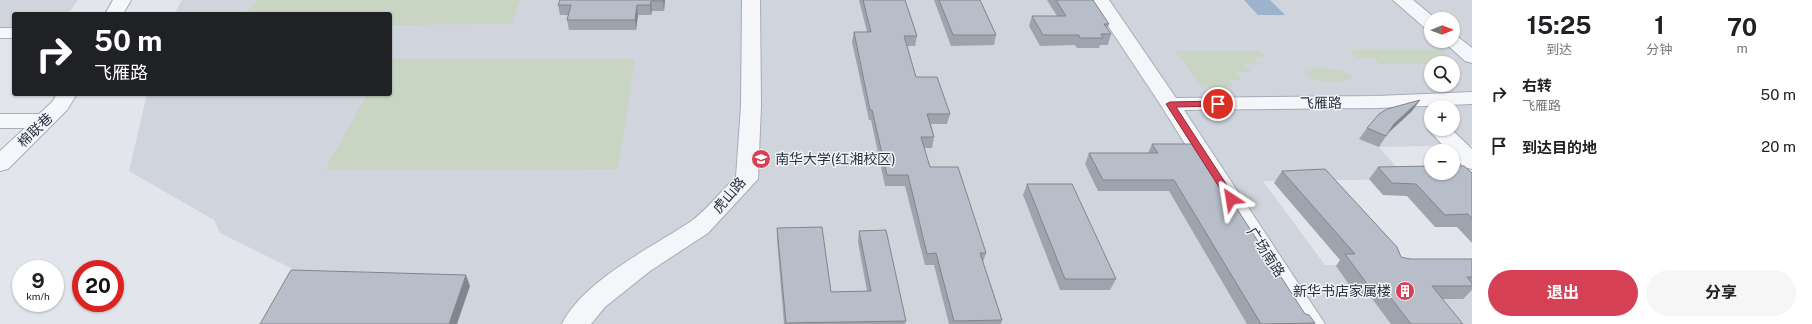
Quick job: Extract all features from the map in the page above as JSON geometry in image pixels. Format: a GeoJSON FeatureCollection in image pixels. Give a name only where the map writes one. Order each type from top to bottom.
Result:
{"type":"FeatureCollection","features":[{"type":"Feature","properties":{"kind":"street"},"geometry":{"type":"LineString","coordinates":[[115,12],[122,0]]}},
{"type":"Feature","properties":{"kind":"street","name":"虎山路"},"geometry":{"type":"LineString","coordinates":[[575,324],[596,300],[641,264],[700,227],[746,179],[751,106],[751,0]]}},
{"type":"Feature","properties":{"kind":"street","name":"广场南路"},"geometry":{"type":"LineString","coordinates":[[1100,0],[1170,104],[1312,324]]}},
{"type":"Feature","properties":{"kind":"street"},"geometry":{"type":"LineString","coordinates":[[1402,0],[1424,18]]}},
{"type":"Feature","properties":{"kind":"street"},"geometry":{"type":"LineString","coordinates":[[0,33],[12,33]]}},
{"type":"Feature","properties":{"kind":"street"},"geometry":{"type":"LineString","coordinates":[[1460,47],[1472,57]]}},
{"type":"Feature","properties":{"kind":"street","name":"棉联巷"},"geometry":{"type":"LineString","coordinates":[[0,164],[60,106],[66,96]]}},
{"type":"Feature","properties":{"kind":"street","name":"飞雁路"},"geometry":{"type":"LineString","coordinates":[[1170,104],[1422,103],[1472,98]]}},
{"type":"Feature","properties":{"kind":"street"},"geometry":{"type":"LineString","coordinates":[[0,121],[44,121]]}},
{"type":"Feature","properties":{"kind":"street"},"geometry":{"type":"LineString","coordinates":[[1460,135],[1472,146]]}},
{"type":"Feature","properties":{"kind":"street"},"geometry":{"type":"LineString","coordinates":[[1446,136],[1472,162]]}},
{"type":"Feature","properties":{"kind":"shaded area"},"geometry":{"type":"Polygon","coordinates":[[[0,0],[78,0],[69,12],[12,12],[12,30],[0,30],[0,0]]]}},
{"type":"Feature","properties":{"kind":"shaded area","name":"南华大学(红湘校区)"},"geometry":{"type":"Polygon","coordinates":[[[182,0],[1472,0],[1472,145],[1424,144],[1424,146],[1379,147],[1407,179],[1263,181],[1325,265],[1472,264],[1472,324],[262,324],[293,269],[220,233],[214,220],[129,171],[147,96],[392,96],[392,12],[175,12],[182,0]]]}},
{"type":"Feature","properties":{"kind":"green space"},"geometry":{"type":"Polygon","coordinates":[[[257,0],[520,0],[511,24],[392,25],[392,12],[248,12],[257,0]]]}},
{"type":"Feature","properties":{"kind":"green space"},"geometry":{"type":"Polygon","coordinates":[[[1350,50],[1442,50],[1449,56],[1424,56],[1424,64],[1380,64],[1373,58],[1357,58],[1350,50]]]}},
{"type":"Feature","properties":{"kind":"green space"},"geometry":{"type":"Polygon","coordinates":[[[1175,51],[1260,51],[1265,57],[1253,57],[1258,64],[1244,64],[1251,72],[1236,72],[1242,80],[1228,80],[1234,87],[1202,87],[1175,51]]]}},
{"type":"Feature","properties":{"kind":"green space"},"geometry":{"type":"Polygon","coordinates":[[[392,59],[635,59],[618,169],[325,170],[366,96],[392,96],[392,59]]]}},
{"type":"Feature","properties":{"kind":"green space"},"geometry":{"type":"Polygon","coordinates":[[[1316,68],[1341,70],[1353,77],[1343,82],[1328,82],[1314,79],[1305,73],[1316,68]]]}},
{"type":"Feature","properties":{"kind":"water"},"geometry":{"type":"Polygon","coordinates":[[[1244,0],[1270,0],[1285,15],[1258,15],[1244,0]]]}},
{"type":"Feature","properties":{"kind":"building"},"geometry":{"type":"Polygon","coordinates":[[[560,0],[663,1],[651,1],[650,5],[637,5],[635,20],[567,20],[571,5],[558,5],[560,0]]]}},
{"type":"Feature","properties":{"kind":"building"},"geometry":{"type":"Polygon","coordinates":[[[863,0],[905,0],[917,36],[904,36],[916,77],[937,77],[950,114],[927,114],[934,137],[921,137],[930,167],[958,167],[986,253],[980,253],[1002,320],[954,321],[936,253],[927,254],[908,175],[887,175],[872,110],[870,110],[854,32],[871,32],[863,0]]]}},
{"type":"Feature","properties":{"kind":"building"},"geometry":{"type":"Polygon","coordinates":[[[939,0],[980,0],[996,35],[953,35],[939,0]]]}},
{"type":"Feature","properties":{"kind":"building"},"geometry":{"type":"Polygon","coordinates":[[[1056,0],[1093,0],[1109,24],[1104,24],[1111,34],[1101,34],[1103,38],[1080,38],[1079,35],[1043,35],[1032,16],[1066,16],[1056,0]]]}},
{"type":"Feature","properties":{"kind":"building"},"geometry":{"type":"Polygon","coordinates":[[[1420,100],[1394,124],[1386,136],[1367,128],[1379,114],[1387,109],[1420,100]]]}},
{"type":"Feature","properties":{"kind":"building"},"geometry":{"type":"Polygon","coordinates":[[[1152,144],[1195,144],[1305,314],[1309,315],[1315,323],[1261,324],[1174,180],[1103,180],[1089,153],[1158,153],[1152,144]]]}},
{"type":"Feature","properties":{"kind":"building"},"geometry":{"type":"Polygon","coordinates":[[[1424,166],[1424,180],[1460,180],[1460,166],[1464,166],[1472,173],[1472,219],[1468,214],[1445,215],[1416,184],[1392,183],[1378,167],[1424,166]]]}},
{"type":"Feature","properties":{"kind":"building"},"geometry":{"type":"Polygon","coordinates":[[[1325,169],[1397,247],[1401,257],[1410,259],[1472,259],[1472,277],[1467,277],[1472,283],[1472,286],[1432,286],[1463,324],[1411,324],[1380,284],[1367,284],[1345,254],[1355,254],[1282,171],[1325,169]]]}},
{"type":"Feature","properties":{"kind":"building"},"geometry":{"type":"Polygon","coordinates":[[[1027,184],[1072,184],[1116,279],[1065,279],[1027,184]]]}},
{"type":"Feature","properties":{"kind":"building"},"geometry":{"type":"Polygon","coordinates":[[[822,227],[831,292],[871,291],[859,231],[886,230],[906,321],[786,323],[777,228],[822,227]]]}},
{"type":"Feature","properties":{"kind":"building"},"geometry":{"type":"Polygon","coordinates":[[[291,270],[466,275],[449,324],[260,324],[291,270]]]}},
{"type":"Feature","properties":{"kind":"place","name":"南华大学(红湘校区)"},"geometry":{"type":"Point","coordinates":[761,159]}},
{"type":"Feature","properties":{"kind":"place","name":"新华书店家属楼"},"geometry":{"type":"Point","coordinates":[1405,291]}},
{"type":"Feature","properties":{"kind":"route"},"geometry":{"type":"LineString","coordinates":[[1218,104],[1170,104],[1231,199]]}}]}
